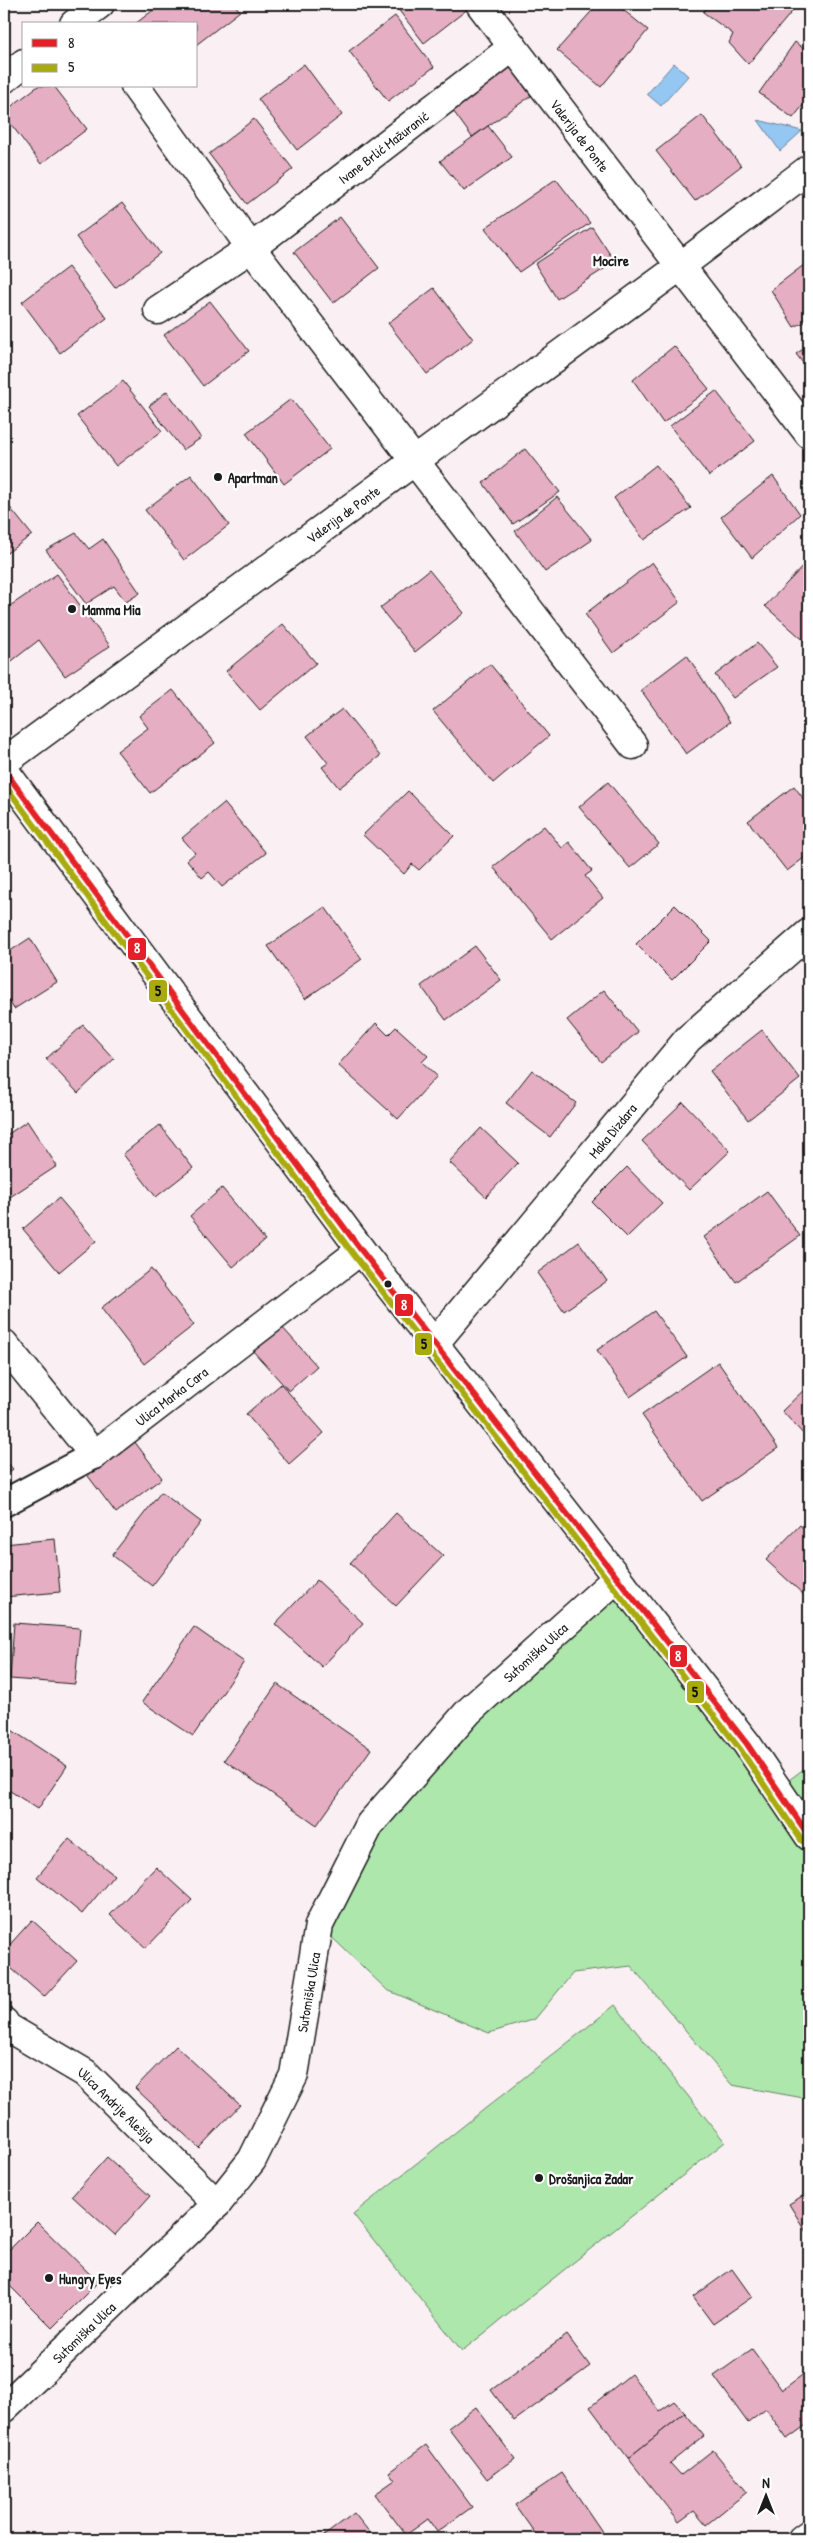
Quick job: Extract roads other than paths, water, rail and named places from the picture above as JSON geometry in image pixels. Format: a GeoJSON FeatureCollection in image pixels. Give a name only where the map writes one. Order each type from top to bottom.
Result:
{"type":"FeatureCollection","features":[{"type":"Feature","properties":{"kind":"street","name":"Valerija de Ponte"},"geometry":{"type":"LineString","coordinates":[[480,4],[809,434]]}},
{"type":"Feature","properties":{"kind":"street","name":"Ivane Brlić Mažuranić"},"geometry":{"type":"LineString","coordinates":[[158,310],[251,248],[513,47]]}},
{"type":"Feature","properties":{"kind":"street"},"geometry":{"type":"LineString","coordinates":[[4,79],[22,65]]}},
{"type":"Feature","properties":{"kind":"street"},"geometry":{"type":"LineString","coordinates":[[136,88],[251,248],[632,746]]}},
{"type":"Feature","properties":{"kind":"street","name":"Valerija de Ponte"},"geometry":{"type":"LineString","coordinates":[[4,762],[682,266],[809,169]]}},
{"type":"Feature","properties":{"kind":"street"},"geometry":{"type":"LineString","coordinates":[[4,770],[361,1250],[747,1744],[809,1836]]}},
{"type":"Feature","properties":{"kind":"street","name":"Maka Dizdara"},"geometry":{"type":"LineString","coordinates":[[434,1344],[688,1038],[808,936]]}},
{"type":"Feature","properties":{"kind":"street","name":"Ulica Marka Cara"},"geometry":{"type":"LineString","coordinates":[[94,1455],[361,1250]]}},
{"type":"Feature","properties":{"kind":"street"},"geometry":{"type":"LineString","coordinates":[[4,1344],[94,1455],[4,1503]]}},
{"type":"Feature","properties":{"kind":"street","name":"Sutomiška Ulica"},"geometry":{"type":"LineString","coordinates":[[4,2408],[217,2204],[252,2160],[294,2075],[319,1925],[370,1824],[469,1711],[617,1578]]}},
{"type":"Feature","properties":{"kind":"street","name":"Ulica Andrije Alešija"},"geometry":{"type":"LineString","coordinates":[[4,2022],[7,2027],[85,2073],[217,2204]]}},
{"type":"Feature","properties":{"kind":"street"},"geometry":{"type":"LineString","coordinates":[[802,2539],[809,2534]]}},
{"type":"Feature","properties":{"kind":"water"},"geometry":{"type":"Polygon","coordinates":[[[674,63],[688,76],[661,106],[647,94],[674,63]]]}},
{"type":"Feature","properties":{"kind":"water"},"geometry":{"type":"Polygon","coordinates":[[[758,120],[802,131],[780,151],[758,120]]]}},
{"type":"Feature","properties":{"kind":"place","name":"Apartman"},"geometry":{"type":"Point","coordinates":[218,477]}},
{"type":"Feature","properties":{"kind":"place","name":"Mamma Mia"},"geometry":{"type":"Point","coordinates":[72,609]}},
{"type":"Feature","properties":{"kind":"place","name":"Drošanjica Zadar"},"geometry":{"type":"Point","coordinates":[539,2178]}},
{"type":"Feature","properties":{"kind":"place","name":"Hungry Eyes"},"geometry":{"type":"Point","coordinates":[49,2278]}},
{"type":"Feature","properties":{"kind":"district","name":"Mocire"},"geometry":{"type":"Point","coordinates":[611,260]}}]}
